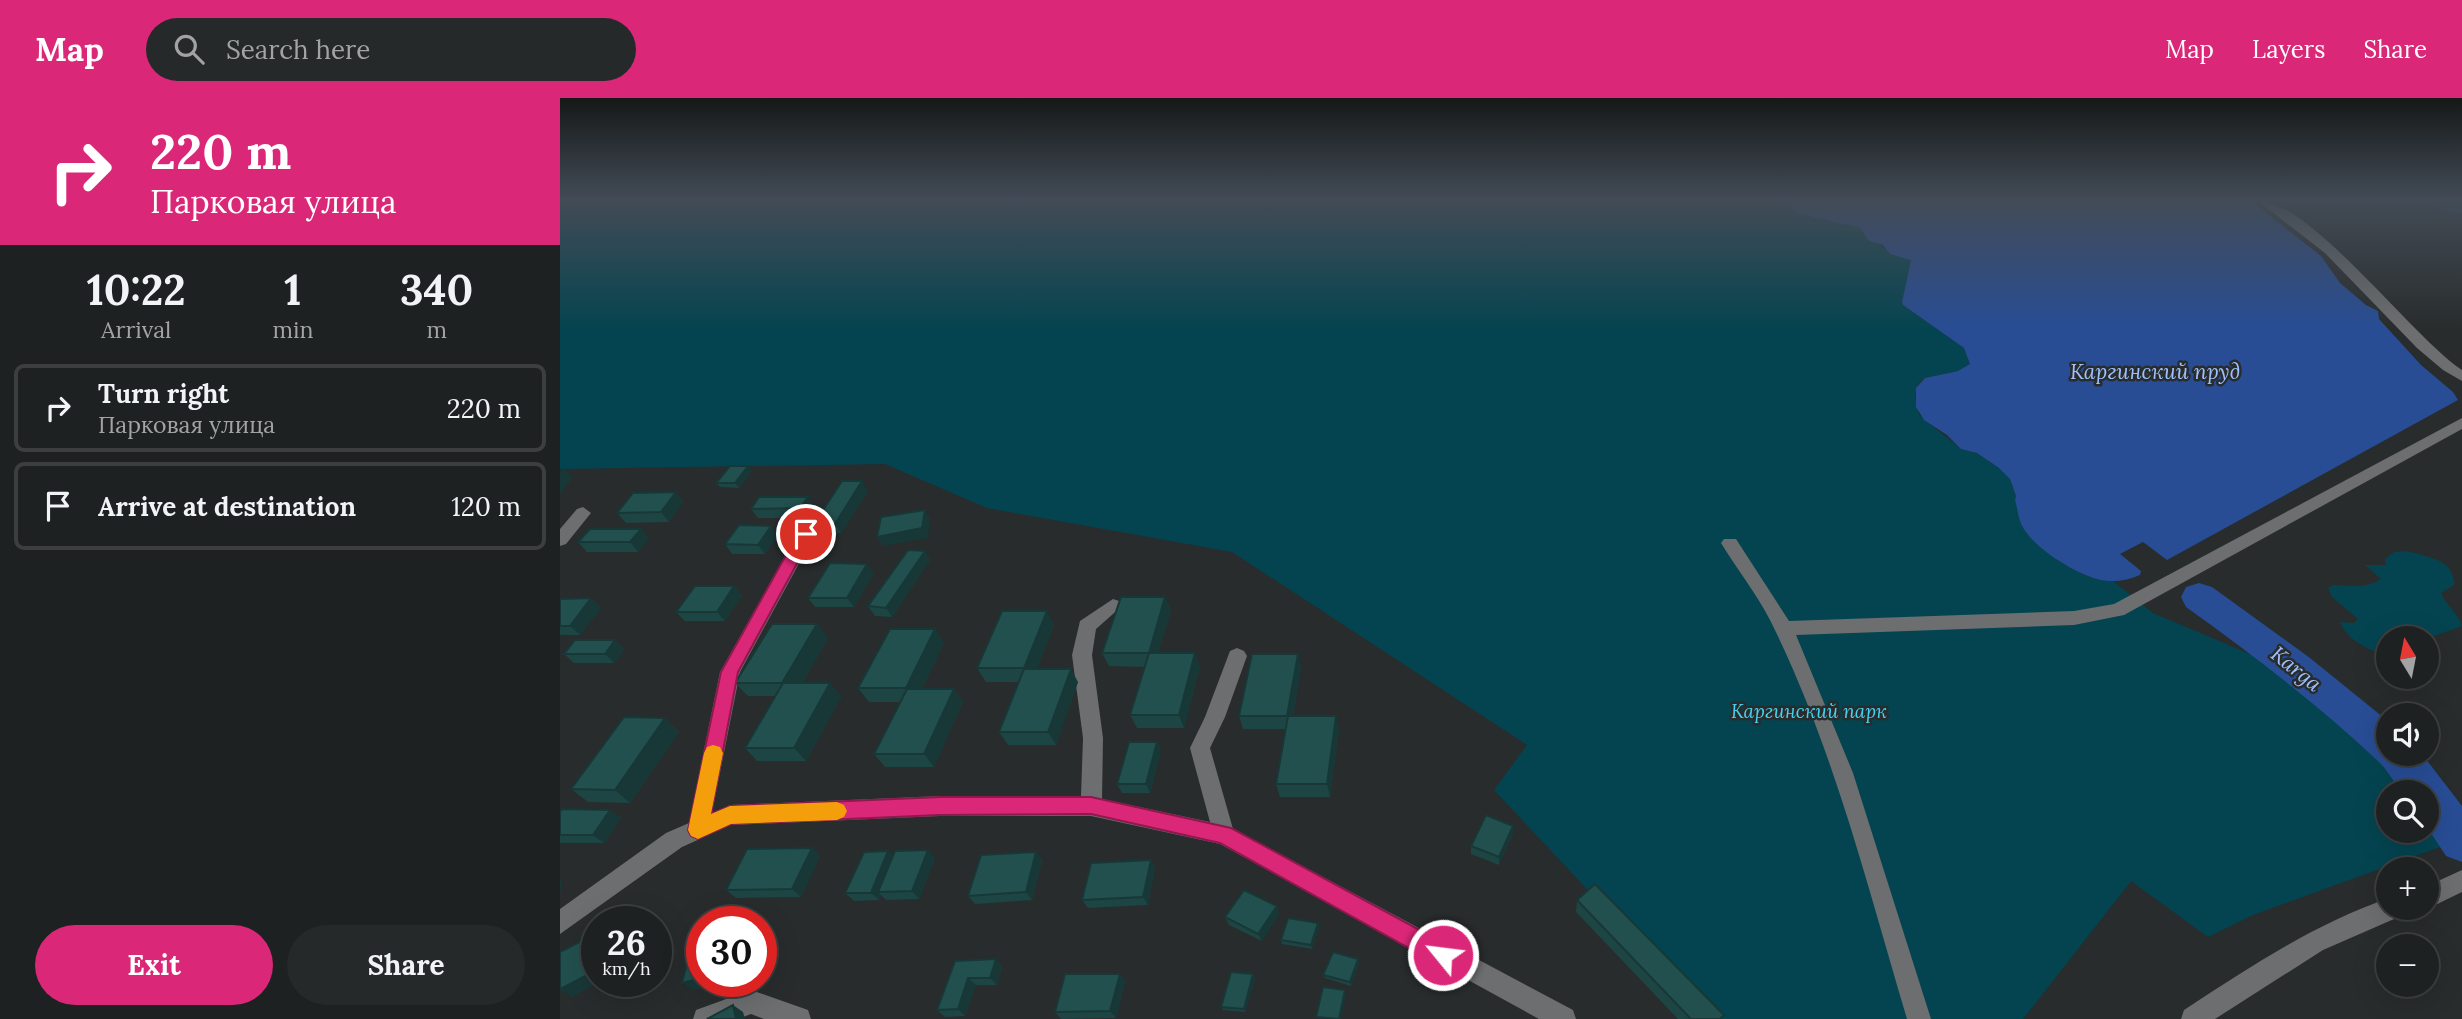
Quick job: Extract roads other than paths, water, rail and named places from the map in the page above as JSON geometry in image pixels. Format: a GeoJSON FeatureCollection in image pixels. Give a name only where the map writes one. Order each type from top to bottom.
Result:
{"type":"FeatureCollection","features":[{"type":"Feature","properties":{"kind":"street"},"geometry":{"type":"LineString","coordinates":[[2323,244],[2362,281],[2422,347],[2462,377]]}},
{"type":"Feature","properties":{"kind":"street"},"geometry":{"type":"LineString","coordinates":[[1784,628],[2074,618],[2118,610],[2462,423]]}},
{"type":"Feature","properties":{"kind":"street"},"geometry":{"type":"LineString","coordinates":[[560,540],[583,513]]}},
{"type":"Feature","properties":{"kind":"street"},"geometry":{"type":"LineString","coordinates":[[698,830],[730,672],[806,534]]}},
{"type":"Feature","properties":{"kind":"street"},"geometry":{"type":"LineString","coordinates":[[1730,543],[1784,628],[1827,731],[1864,834],[1919,1019]]}},
{"type":"Feature","properties":{"kind":"street"},"geometry":{"type":"LineString","coordinates":[[1091,806],[1093,738],[1082,655],[1087,626],[1113,606]]}},
{"type":"Feature","properties":{"kind":"street"},"geometry":{"type":"LineString","coordinates":[[1224,835],[1200,748],[1215,717],[1237,656]]}},
{"type":"Feature","properties":{"kind":"street"},"geometry":{"type":"LineString","coordinates":[[560,923],[674,840],[730,815],[940,806],[1091,806],[1224,835],[1564,1019]]}},
{"type":"Feature","properties":{"kind":"street"},"geometry":{"type":"LineString","coordinates":[[2439,892],[2462,881]]}},
{"type":"Feature","properties":{"kind":"street"},"geometry":{"type":"LineString","coordinates":[[2193,1019],[2295,952],[2376,913]]}},
{"type":"Feature","properties":{"kind":"street"},"geometry":{"type":"LineString","coordinates":[[705,1019],[751,1002],[799,1019]]}},
{"type":"Feature","properties":{"kind":"water","name":"Каргинский пруд"},"geometry":{"type":"Polygon","coordinates":[[[1879,244],[2306,244],[2321,256],[2340,283],[2366,305],[2378,311],[2379,319],[2458,400],[2167,560],[2143,542],[2120,554],[2141,571],[2140,575],[2119,581],[2097,579],[2076,571],[2053,557],[2032,539],[2020,521],[2010,479],[1999,468],[1977,453],[1961,449],[1947,435],[1924,420],[1916,407],[1916,388],[1925,378],[1958,371],[1970,364],[1964,348],[1903,305],[1911,260],[1890,254],[1879,244]]]}},
{"type":"Feature","properties":{"kind":"waterway","name":"Karga"},"geometry":{"type":"LineString","coordinates":[[2199,597],[2297,669],[2376,736]]}},
{"type":"Feature","properties":{"kind":"waterway","name":"Karga"},"geometry":{"type":"LineString","coordinates":[[2406,766],[2462,842]]}},
{"type":"Feature","properties":{"kind":"park label","name":"Каргинский парк"},"geometry":{"type":"Point","coordinates":[1809,711]}}]}
